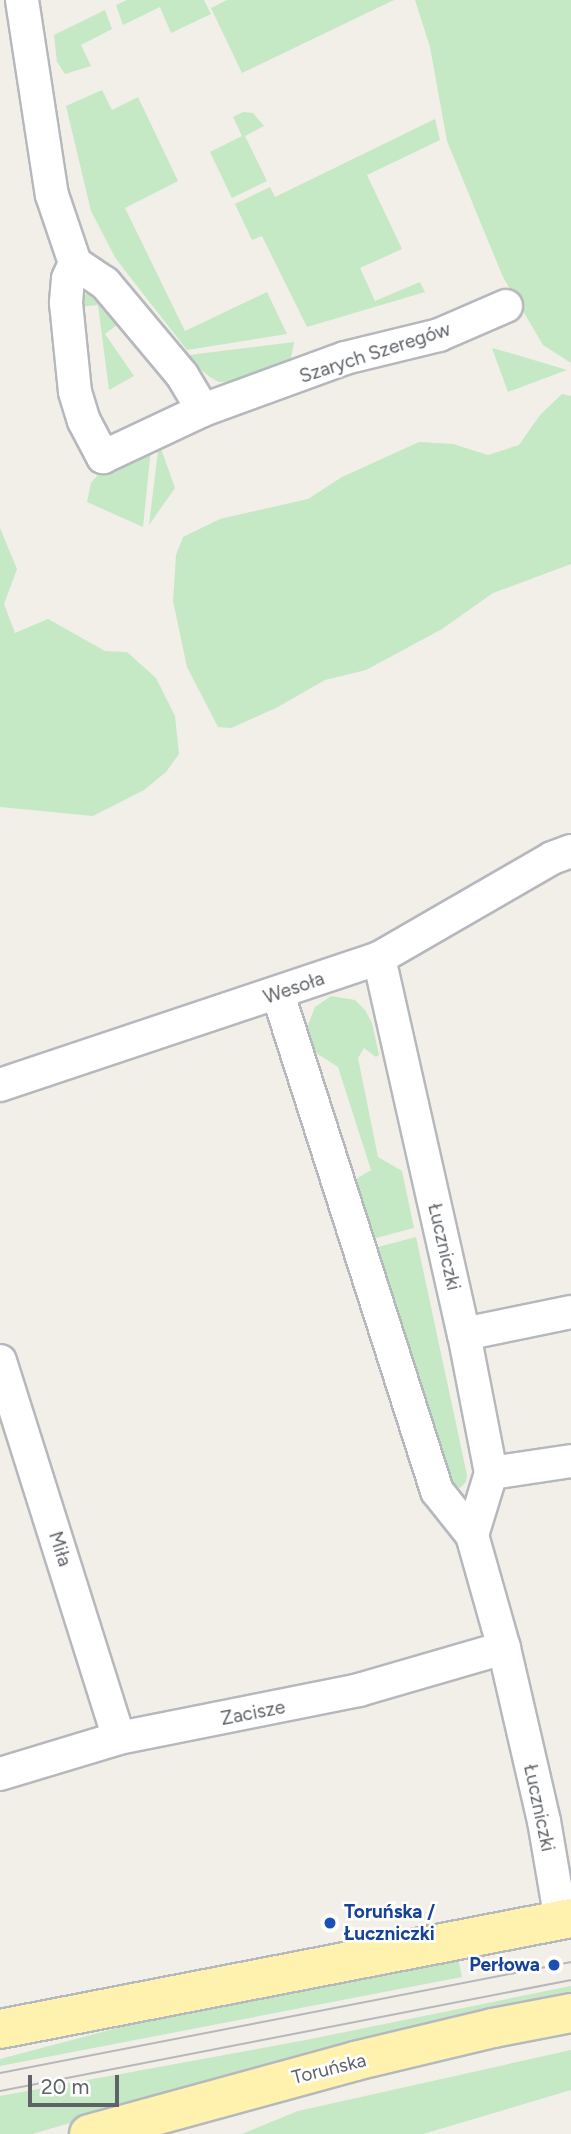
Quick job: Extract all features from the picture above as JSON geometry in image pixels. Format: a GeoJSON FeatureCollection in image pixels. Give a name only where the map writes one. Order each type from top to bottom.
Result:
{"type":"FeatureCollection","features":[{"type":"Feature","properties":{"kind":"main road"},"geometry":{"type":"LineString","coordinates":[[0,2029],[566,1919]]}},
{"type":"Feature","properties":{"kind":"main road","name":"Toruńska"},"geometry":{"type":"LineString","coordinates":[[89,2134],[355,2061],[493,2028],[571,2013]]}},
{"type":"Feature","properties":{"kind":"street"},"geometry":{"type":"LineString","coordinates":[[22,0],[52,195],[75,263],[105,283],[182,375],[203,410]]}},
{"type":"Feature","properties":{"kind":"street","name":"Szarych Szeregów"},"geometry":{"type":"LineString","coordinates":[[75,263],[65,292],[75,392],[84,421],[103,457],[203,410],[345,358],[439,335],[506,306]]}},
{"type":"Feature","properties":{"kind":"street","name":"Wesoła"},"geometry":{"type":"LineString","coordinates":[[0,1085],[379,958],[552,858],[571,851]]}},
{"type":"Feature","properties":{"kind":"street","name":"Łuczniczki"},"geometry":{"type":"LineString","coordinates":[[379,958],[464,1334],[491,1473],[472,1535]]}},
{"type":"Feature","properties":{"kind":"street","name":"Łuczniczki"},"geometry":{"type":"LineString","coordinates":[[278,994],[437,1491],[472,1535],[557,1819],[566,1919]]}},
{"type":"Feature","properties":{"kind":"street"},"geometry":{"type":"LineString","coordinates":[[464,1334],[571,1312]]}},
{"type":"Feature","properties":{"kind":"street","name":"Miła"},"geometry":{"type":"LineString","coordinates":[[0,1361],[119,1738]]}},
{"type":"Feature","properties":{"kind":"street"},"geometry":{"type":"LineString","coordinates":[[491,1473],[571,1461]]}},
{"type":"Feature","properties":{"kind":"street","name":"Zacisze"},"geometry":{"type":"LineString","coordinates":[[0,1774],[119,1738],[359,1690],[504,1648]]}},
{"type":"Feature","properties":{"kind":"green space"},"geometry":{"type":"Polygon","coordinates":[[[127,0],[204,0],[211,14],[171,33],[160,7],[123,25],[116,5],[127,0]]]}},
{"type":"Feature","properties":{"kind":"green space"},"geometry":{"type":"Polygon","coordinates":[[[227,0],[394,0],[242,73],[211,8],[227,0]]]}},
{"type":"Feature","properties":{"kind":"green space"},"geometry":{"type":"Polygon","coordinates":[[[415,0],[571,0],[571,363],[543,345],[503,277],[447,141],[430,47],[415,0]]]}},
{"type":"Feature","properties":{"kind":"green space"},"geometry":{"type":"Polygon","coordinates":[[[105,10],[112,29],[81,45],[91,66],[65,74],[57,62],[54,35],[105,10]]]}},
{"type":"Feature","properties":{"kind":"green space"},"geometry":{"type":"Polygon","coordinates":[[[102,90],[112,110],[138,97],[178,181],[125,208],[185,331],[267,292],[287,334],[187,350],[116,259],[91,211],[66,106],[102,90]]]}},
{"type":"Feature","properties":{"kind":"green space"},"geometry":{"type":"Polygon","coordinates":[[[243,112],[253,113],[264,126],[245,136],[267,181],[232,198],[210,152],[242,136],[233,117],[243,112]]]}},
{"type":"Feature","properties":{"kind":"green space"},"geometry":{"type":"Polygon","coordinates":[[[435,119],[440,140],[367,175],[402,249],[360,268],[375,301],[420,282],[425,292],[307,327],[262,236],[252,240],[235,204],[270,187],[275,197],[435,119]]]}},
{"type":"Feature","properties":{"kind":"green space"},"geometry":{"type":"Polygon","coordinates":[[[87,293],[93,293],[122,321],[105,334],[134,376],[109,390],[98,305],[78,307],[78,302],[87,293]]]}},
{"type":"Feature","properties":{"kind":"green space"},"geometry":{"type":"Polygon","coordinates":[[[294,342],[290,363],[238,381],[219,382],[195,365],[189,355],[294,342]]]}},
{"type":"Feature","properties":{"kind":"green space"},"geometry":{"type":"Polygon","coordinates":[[[492,348],[517,355],[567,370],[508,392],[492,348]]]}},
{"type":"Feature","properties":{"kind":"green space"},"geometry":{"type":"Polygon","coordinates":[[[562,394],[571,396],[571,564],[493,593],[442,629],[366,670],[325,680],[276,708],[231,728],[218,727],[187,667],[173,601],[176,555],[183,537],[220,519],[308,499],[342,477],[419,442],[453,444],[488,455],[519,445],[540,415],[562,394]]]}},
{"type":"Feature","properties":{"kind":"green space"},"geometry":{"type":"Polygon","coordinates":[[[159,443],[175,488],[149,525],[159,443]]]}},
{"type":"Feature","properties":{"kind":"green space"},"geometry":{"type":"Polygon","coordinates":[[[151,448],[143,527],[87,502],[91,483],[103,469],[151,448]]]}},
{"type":"Feature","properties":{"kind":"green space"},"geometry":{"type":"Polygon","coordinates":[[[0,528],[17,569],[4,604],[15,633],[48,619],[105,651],[127,652],[156,678],[175,716],[179,754],[166,772],[144,790],[93,816],[0,807],[0,528]]]}},
{"type":"Feature","properties":{"kind":"green space"},"geometry":{"type":"Polygon","coordinates":[[[331,996],[355,1000],[372,1023],[379,1055],[376,1057],[364,1048],[358,1058],[378,1157],[402,1171],[414,1228],[372,1239],[353,1181],[371,1170],[338,1067],[313,1051],[306,1030],[315,1007],[331,996]]]}},
{"type":"Feature","properties":{"kind":"green space"},"geometry":{"type":"Polygon","coordinates":[[[416,1237],[467,1475],[466,1482],[460,1488],[448,1481],[374,1248],[416,1237]]]}},
{"type":"Feature","properties":{"kind":"green space"},"geometry":{"type":"Polygon","coordinates":[[[458,1958],[462,1977],[0,2066],[0,2059],[159,2017],[458,1958]]]}},
{"type":"Feature","properties":{"kind":"green space"},"geometry":{"type":"Polygon","coordinates":[[[571,1986],[571,1998],[285,2061],[32,2134],[0,2134],[0,2096],[306,2040],[571,1986]]]}},
{"type":"Feature","properties":{"kind":"green space"},"geometry":{"type":"Polygon","coordinates":[[[571,2050],[571,2090],[423,2134],[242,2134],[298,2111],[571,2050]]]}},
{"type":"Feature","properties":{"kind":"tram line"},"geometry":{"type":"LineString","coordinates":[[0,2073],[571,1962]]}},
{"type":"Feature","properties":{"kind":"tram line"},"geometry":{"type":"LineString","coordinates":[[0,2091],[571,1980]]}},
{"type":"Feature","properties":{"kind":"place","name":"Toruńska / Łuczniczki"},"geometry":{"type":"Point","coordinates":[330,1923]}},
{"type":"Feature","properties":{"kind":"place","name":"Perłowa"},"geometry":{"type":"Point","coordinates":[554,1965]}}]}
